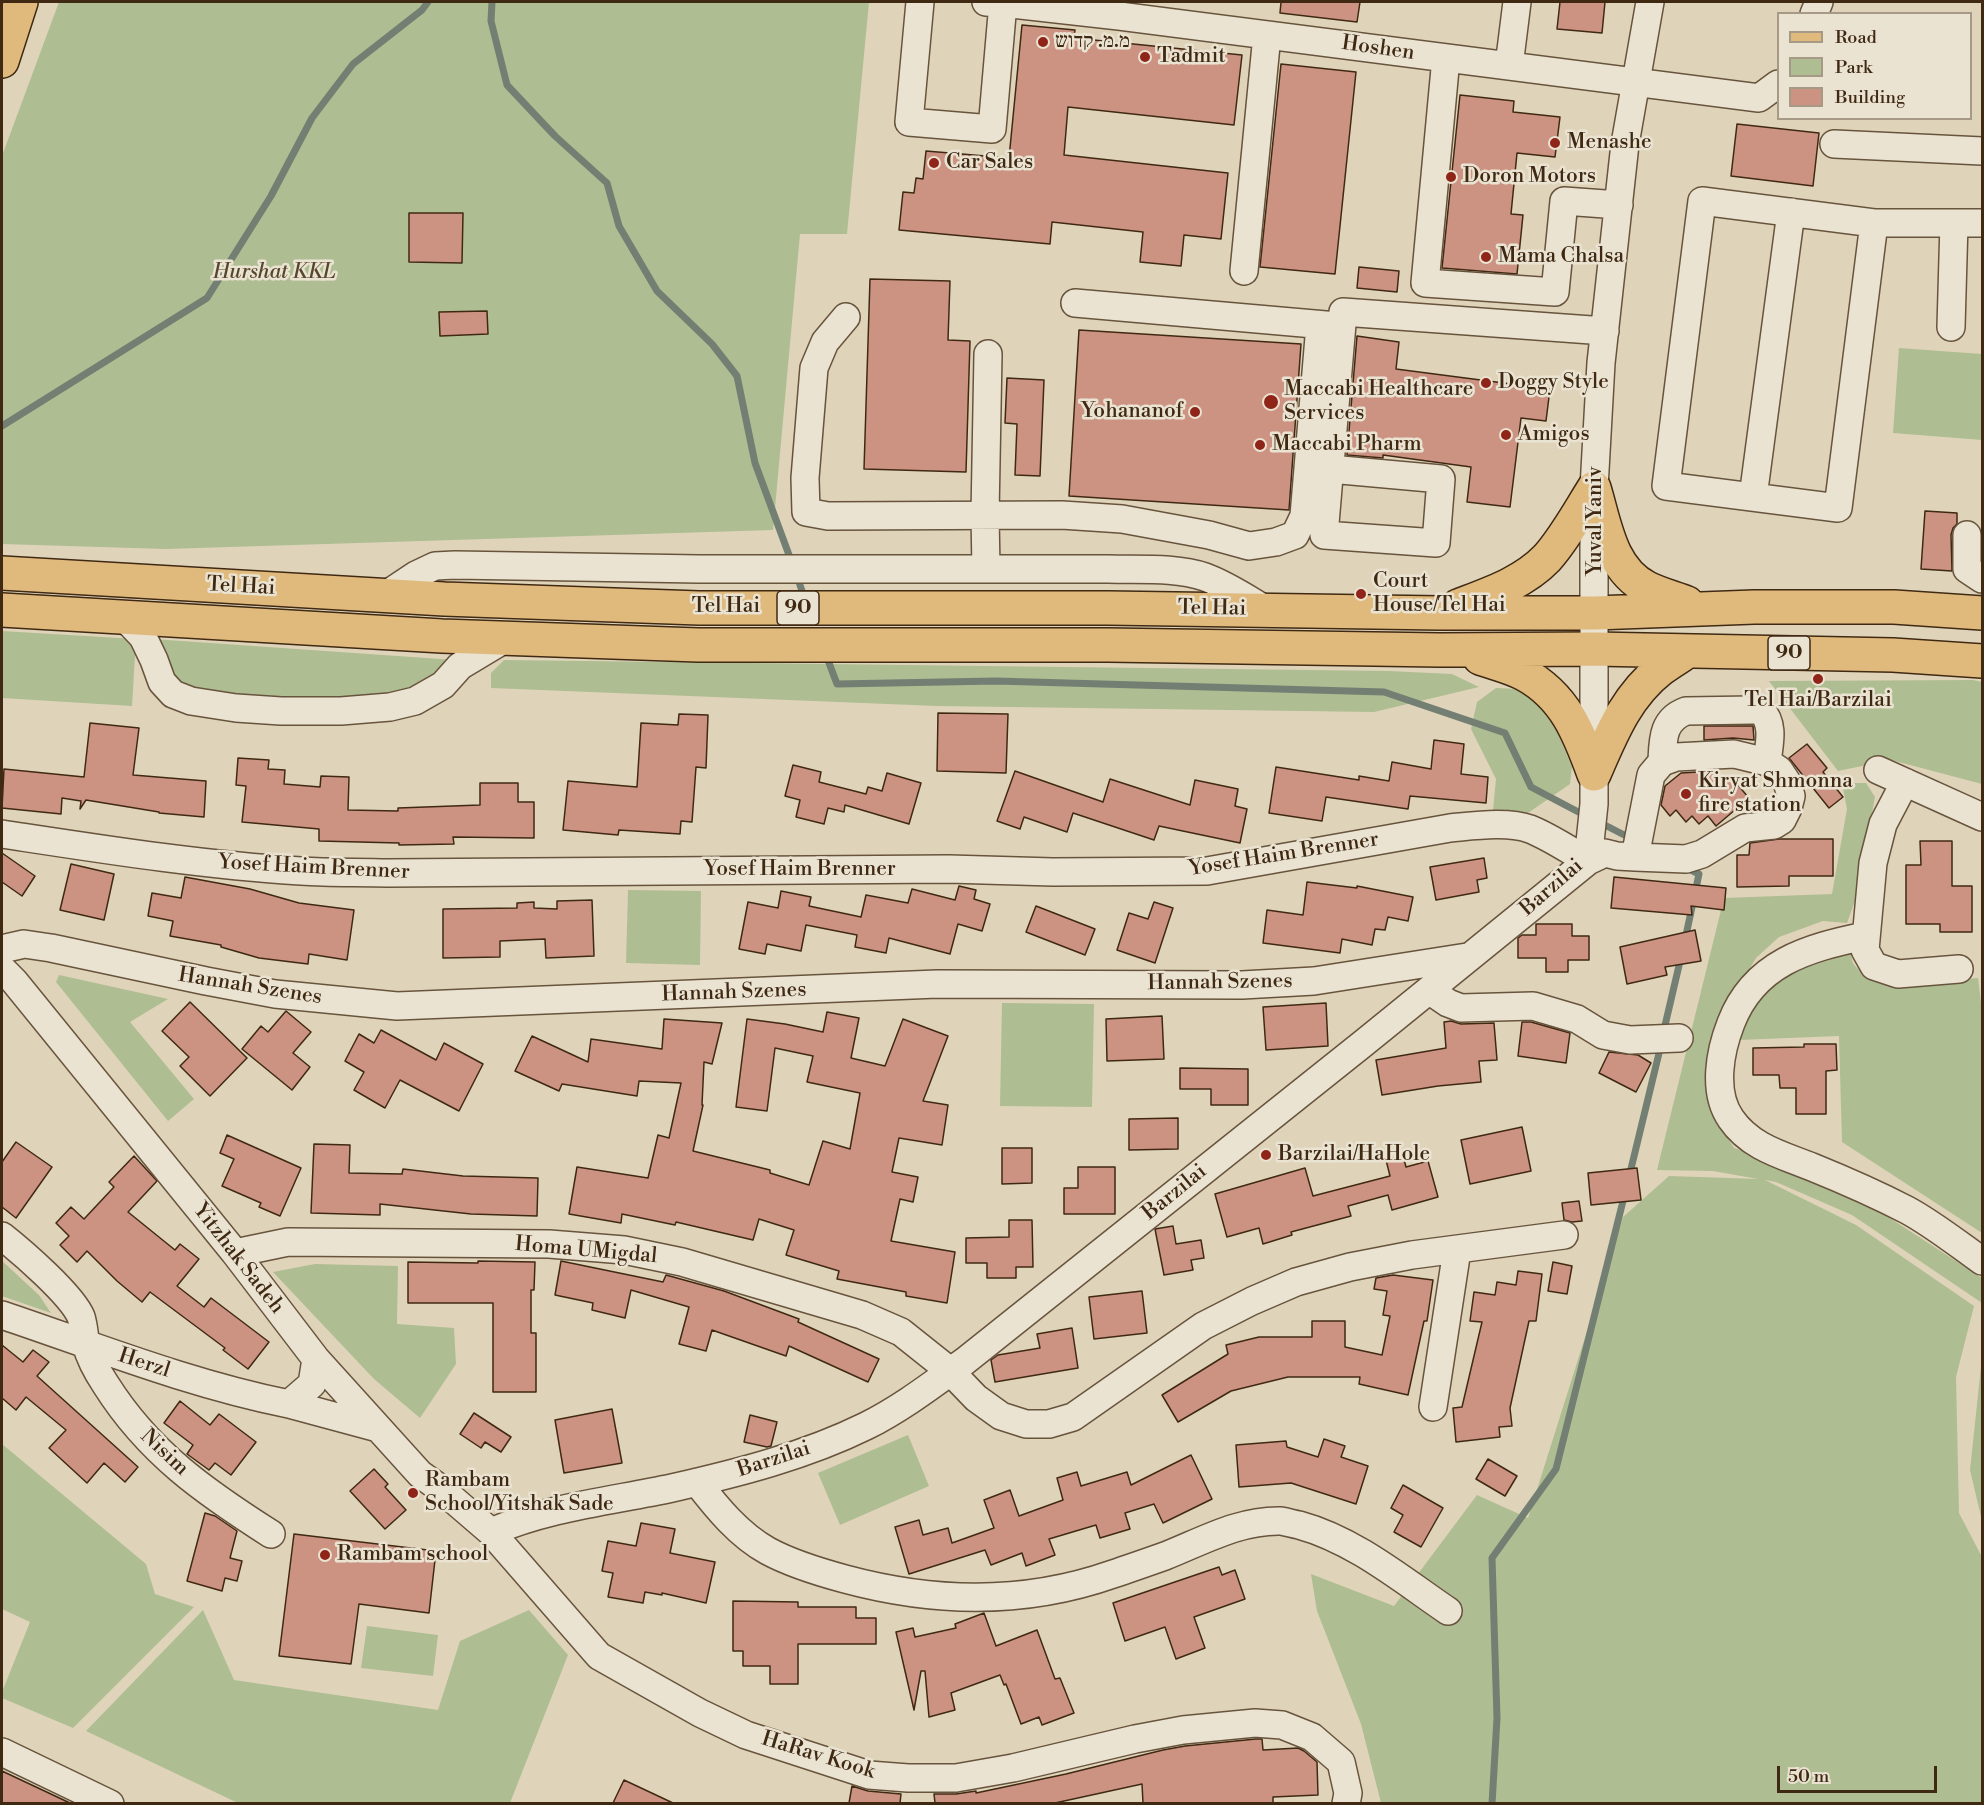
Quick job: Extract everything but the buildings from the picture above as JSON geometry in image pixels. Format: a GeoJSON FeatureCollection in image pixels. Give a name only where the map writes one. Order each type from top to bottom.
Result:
{"type":"FeatureCollection","features":[{"type":"Feature","properties":{"kind":"main road"},"geometry":{"type":"LineString","coordinates":[[4,44],[21,2]]}},
{"type":"Feature","properties":{"kind":"main road"},"geometry":{"type":"LineString","coordinates":[[1594,488],[1612,550],[1624,571],[1646,588],[1703,609]]}},
{"type":"Feature","properties":{"kind":"main road"},"geometry":{"type":"LineString","coordinates":[[1440,613],[1494,592],[1520,580],[1529,573],[1547,558],[1594,488]]}},
{"type":"Feature","properties":{"kind":"main road","name":"Tel Hai"},"geometry":{"type":"LineString","coordinates":[[2,573],[563,604],[699,608],[1108,608],[1595,613]]}},
{"type":"Feature","properties":{"kind":"main road","name":"90"},"geometry":{"type":"LineString","coordinates":[[1595,613],[1754,607],[1894,607],[1983,613]]}},
{"type":"Feature","properties":{"kind":"main road","name":"Tel Hai"},"geometry":{"type":"LineString","coordinates":[[2,610],[505,639],[698,645],[1108,645],[1595,650]]}},
{"type":"Feature","properties":{"kind":"main road"},"geometry":{"type":"LineString","coordinates":[[1456,650],[1523,673],[1544,687],[1563,708],[1578,731],[1594,774]]}},
{"type":"Feature","properties":{"kind":"main road","name":"90"},"geometry":{"type":"LineString","coordinates":[[1595,650],[1893,655],[1983,661]]}},
{"type":"Feature","properties":{"kind":"main road"},"geometry":{"type":"LineString","coordinates":[[1594,774],[1626,705],[1661,669],[1688,651]]}},
{"type":"Feature","properties":{"kind":"street"},"geometry":{"type":"LineString","coordinates":[[920,2],[909,122],[992,129],[994,2]]}},
{"type":"Feature","properties":{"kind":"street","name":"Hoshen"},"geometry":{"type":"LineString","coordinates":[[994,2],[1120,9],[1267,35],[1759,98],[1777,85]]}},
{"type":"Feature","properties":{"kind":"street"},"geometry":{"type":"LineString","coordinates":[[1509,66],[1517,2]]}},
{"type":"Feature","properties":{"kind":"street","name":"Yuval Yaniv"},"geometry":{"type":"LineString","coordinates":[[1595,613],[1594,488],[1601,363],[1625,144],[1650,2]]}},
{"type":"Feature","properties":{"kind":"street"},"geometry":{"type":"LineString","coordinates":[[1244,271],[1267,35]]}},
{"type":"Feature","properties":{"kind":"street"},"geometry":{"type":"LineString","coordinates":[[1446,58],[1425,283],[1555,292],[1564,201],[1619,205]]}},
{"type":"Feature","properties":{"kind":"street"},"geometry":{"type":"LineString","coordinates":[[1834,144],[1983,152]]}},
{"type":"Feature","properties":{"kind":"street"},"geometry":{"type":"LineString","coordinates":[[1874,223],[1838,508],[1666,486],[1702,201],[1874,223],[1983,223]]}},
{"type":"Feature","properties":{"kind":"street"},"geometry":{"type":"LineString","coordinates":[[1753,497],[1791,212]]}},
{"type":"Feature","properties":{"kind":"street"},"geometry":{"type":"LineString","coordinates":[[1951,327],[1954,223]]}},
{"type":"Feature","properties":{"kind":"street"},"geometry":{"type":"LineString","coordinates":[[1075,303],[1331,326]]}},
{"type":"Feature","properties":{"kind":"street"},"geometry":{"type":"LineString","coordinates":[[846,317],[825,342],[814,368],[805,477],[806,512],[828,516],[1062,515],[1122,519],[1209,535],[1249,546],[1276,542],[1295,535],[1304,516],[1331,326],[1343,312],[1605,331]]}},
{"type":"Feature","properties":{"kind":"street"},"geometry":{"type":"LineString","coordinates":[[1330,468],[1441,479],[1436,543],[1324,535],[1330,468],[1331,326]]}},
{"type":"Feature","properties":{"kind":"street"},"geometry":{"type":"LineString","coordinates":[[986,569],[988,354]]}},
{"type":"Feature","properties":{"kind":"street"},"geometry":{"type":"LineString","coordinates":[[1967,535],[1967,569],[1983,579]]}},
{"type":"Feature","properties":{"kind":"street"},"geometry":{"type":"LineString","coordinates":[[386,595],[416,575],[435,567],[455,565],[699,569],[1108,569],[1173,572],[1204,577],[1229,588],[1266,610]]}},
{"type":"Feature","properties":{"kind":"street","name":"Barzilai"},"geometry":{"type":"LineString","coordinates":[[491,1532],[516,1521],[554,1510],[697,1482],[805,1452],[866,1426],[912,1399],[1429,990],[1588,861],[1594,804],[1595,613]]}},
{"type":"Feature","properties":{"kind":"street"},"geometry":{"type":"LineString","coordinates":[[124,617],[143,637],[162,682],[173,694],[191,701],[270,711],[341,711],[390,707],[415,701],[443,685],[460,666],[505,639]]}},
{"type":"Feature","properties":{"kind":"street"},"geometry":{"type":"LineString","coordinates":[[1662,762],[1663,737],[1669,721],[1679,714],[1686,711],[1753,710],[1761,710],[1768,717],[1771,727],[1767,762]]}},
{"type":"Feature","properties":{"kind":"street"},"geometry":{"type":"LineString","coordinates":[[1588,861],[1605,853],[1617,856],[1686,860],[1702,854],[1745,828],[1774,825],[1782,820],[1791,796],[1787,783],[1779,770],[1767,762],[1734,754],[1676,757],[1662,762],[1651,775],[1635,857]]}},
{"type":"Feature","properties":{"kind":"street"},"geometry":{"type":"LineString","coordinates":[[1878,770],[1983,817]]}},
{"type":"Feature","properties":{"kind":"street"},"geometry":{"type":"LineString","coordinates":[[1905,782],[1883,824],[1873,863],[1865,950],[1874,966],[1898,974],[1959,969]]}},
{"type":"Feature","properties":{"kind":"street","name":"Yosef Haim Brenner"},"geometry":{"type":"LineString","coordinates":[[2,834],[155,856],[300,871],[388,873],[949,869],[1149,872],[1207,871],[1450,828],[1489,824],[1528,828],[1588,861]]}},
{"type":"Feature","properties":{"kind":"street"},"geometry":{"type":"LineString","coordinates":[[1865,936],[1804,952],[1769,970],[1743,996],[1731,1023],[1720,1059],[1720,1092],[1729,1118],[1743,1134],[1774,1153],[1855,1185],[1909,1211],[1983,1261]]}},
{"type":"Feature","properties":{"kind":"street","name":"Hannah Szenes"},"geometry":{"type":"LineString","coordinates":[[2,949],[24,944],[42,946],[275,994],[397,1006],[936,984],[1242,985],[1314,981],[1471,956]]}},
{"type":"Feature","properties":{"kind":"street","name":"Yitzhak Sadeh"},"geometry":{"type":"LineString","coordinates":[[2,969],[234,1252],[316,1359],[420,1474],[491,1532]]}},
{"type":"Feature","properties":{"kind":"street"},"geometry":{"type":"LineString","coordinates":[[1429,990],[1448,1003],[1461,1008],[1533,1006],[1577,1018],[1603,1035],[1612,1037],[1630,1040],[1680,1038]]}},
{"type":"Feature","properties":{"kind":"street","name":"Homa UMigdal"},"geometry":{"type":"LineString","coordinates":[[234,1252],[288,1242],[549,1244],[624,1250],[682,1262],[862,1316],[900,1332],[950,1371],[976,1398],[1001,1416],[1026,1424],[1049,1424],[1073,1417],[1203,1326],[1251,1301],[1296,1282],[1350,1267],[1412,1255],[1564,1235]]}},
{"type":"Feature","properties":{"kind":"street","name":"Nisim"},"geometry":{"type":"LineString","coordinates":[[2,1236],[20,1250],[72,1302],[81,1317],[86,1345],[93,1362],[105,1385],[133,1424],[176,1468],[221,1502],[271,1534]]}},
{"type":"Feature","properties":{"kind":"street"},"geometry":{"type":"LineString","coordinates":[[1433,1407],[1458,1250]]}},
{"type":"Feature","properties":{"kind":"street","name":"Herzl"},"geometry":{"type":"LineString","coordinates":[[2,1315],[170,1373],[378,1428]]}},
{"type":"Feature","properties":{"kind":"street"},"geometry":{"type":"LineString","coordinates":[[289,1404],[312,1384],[316,1359]]}},
{"type":"Feature","properties":{"kind":"street"},"geometry":{"type":"LineString","coordinates":[[697,1482],[736,1526],[768,1551],[816,1571],[874,1587],[938,1597],[995,1597],[1059,1590],[1111,1575],[1251,1523],[1283,1521],[1313,1529],[1345,1542],[1448,1611]]}},
{"type":"Feature","properties":{"kind":"street","name":"HaRav Kook"},"geometry":{"type":"LineString","coordinates":[[491,1532],[599,1656],[700,1713],[746,1735],[805,1755],[869,1775],[956,1778],[1014,1768],[1135,1739],[1184,1730],[1255,1723],[1282,1725],[1312,1737],[1341,1762],[1348,1793],[1346,1803]]}},
{"type":"Feature","properties":{"kind":"street"},"geometry":{"type":"LineString","coordinates":[[2,1752],[110,1803]]}},
{"type":"Feature","properties":{"kind":"green space","name":"Hurshat KKL"},"geometry":{"type":"Polygon","coordinates":[[[59,2],[869,2],[847,234],[800,234],[773,530],[166,549],[2,544],[2,156],[59,2]]]}},
{"type":"Feature","properties":{"kind":"green space"},"geometry":{"type":"Polygon","coordinates":[[[1899,348],[1982,354],[1982,440],[1893,433],[1899,348]]]}},
{"type":"Feature","properties":{"kind":"green space"},"geometry":{"type":"Polygon","coordinates":[[[2,631],[136,639],[132,706],[2,698],[2,631]]]}},
{"type":"Feature","properties":{"kind":"green space"},"geometry":{"type":"Polygon","coordinates":[[[153,639],[455,660],[412,694],[281,703],[178,688],[153,639]]]}},
{"type":"Feature","properties":{"kind":"green space"},"geometry":{"type":"Polygon","coordinates":[[[504,660],[1389,671],[1452,674],[1479,687],[1374,712],[937,706],[491,688],[491,673],[504,660]]]}},
{"type":"Feature","properties":{"kind":"green space"},"geometry":{"type":"Polygon","coordinates":[[[1973,680],[1982,682],[1982,784],[1891,760],[1838,771],[1769,681],[1973,680]]]}},
{"type":"Feature","properties":{"kind":"green space"},"geometry":{"type":"Polygon","coordinates":[[[1496,688],[1518,689],[1540,707],[1556,729],[1572,767],[1570,784],[1528,813],[1493,810],[1496,779],[1471,729],[1477,702],[1496,688]]]}},
{"type":"Feature","properties":{"kind":"green space"},"geometry":{"type":"Polygon","coordinates":[[[1842,783],[1866,783],[1875,797],[1856,898],[1847,923],[1823,921],[1779,937],[1756,958],[1719,1021],[1706,1069],[1714,1117],[1734,1148],[1791,1165],[1856,1196],[1982,1278],[1982,1303],[1852,1215],[1776,1182],[1765,1180],[1856,1225],[1974,1306],[1956,1377],[1959,1513],[1982,1557],[1982,1803],[1381,1803],[1361,1724],[1317,1611],[1311,1574],[1394,1606],[1477,1495],[1528,1518],[1623,1217],[1669,1176],[1758,1179],[1713,1171],[1657,1170],[1724,898],[1832,894],[1847,809],[1842,783]]]}},
{"type":"Feature","properties":{"kind":"green space"},"geometry":{"type":"Polygon","coordinates":[[[628,890],[701,891],[700,965],[626,963],[628,890]]]}},
{"type":"Feature","properties":{"kind":"green space"},"geometry":{"type":"Polygon","coordinates":[[[1848,945],[1853,963],[1863,973],[1876,979],[1911,983],[1978,978],[1982,1011],[1982,1233],[1842,1142],[1839,1036],[1738,1040],[1746,1014],[1775,981],[1848,945]]]}},
{"type":"Feature","properties":{"kind":"green space"},"geometry":{"type":"Polygon","coordinates":[[[59,975],[168,999],[130,1022],[194,1099],[168,1121],[56,982],[59,975]]]}},
{"type":"Feature","properties":{"kind":"green space"},"geometry":{"type":"Polygon","coordinates":[[[1002,1003],[1094,1004],[1092,1107],[1000,1106],[1002,1003]]]}},
{"type":"Feature","properties":{"kind":"green space"},"geometry":{"type":"Polygon","coordinates":[[[2,1261],[39,1295],[51,1313],[2,1296],[2,1261]]]}},
{"type":"Feature","properties":{"kind":"green space"},"geometry":{"type":"Polygon","coordinates":[[[315,1264],[398,1266],[397,1324],[454,1328],[456,1364],[420,1418],[374,1379],[273,1272],[315,1264]]]}},
{"type":"Feature","properties":{"kind":"green space"},"geometry":{"type":"Polygon","coordinates":[[[1982,1357],[1982,1521],[1970,1470],[1982,1357]]]}},
{"type":"Feature","properties":{"kind":"green space"},"geometry":{"type":"Polygon","coordinates":[[[908,1435],[929,1486],[840,1525],[818,1473],[908,1435]]]}},
{"type":"Feature","properties":{"kind":"green space"},"geometry":{"type":"Polygon","coordinates":[[[2,1444],[146,1564],[155,1594],[194,1607],[73,1728],[2,1698],[2,1692],[30,1622],[2,1609],[2,1444]]]}},
{"type":"Feature","properties":{"kind":"green space"},"geometry":{"type":"Polygon","coordinates":[[[203,1610],[234,1680],[438,1710],[460,1641],[529,1610],[568,1655],[510,1803],[238,1803],[86,1731],[203,1610]]]}},
{"type":"Feature","properties":{"kind":"green space"},"geometry":{"type":"Polygon","coordinates":[[[367,1626],[438,1635],[433,1676],[361,1668],[367,1626]]]}},
{"type":"Feature","properties":{"kind":"waterway"},"geometry":{"type":"LineString","coordinates":[[2,426],[207,298],[271,196],[312,118],[353,64],[422,10],[428,2]]}},
{"type":"Feature","properties":{"kind":"waterway"},"geometry":{"type":"LineString","coordinates":[[492,2],[491,21],[507,85],[555,136],[607,183],[619,226],[657,291],[712,344],[737,376],[755,463],[792,563]]}},
{"type":"Feature","properties":{"kind":"waterway"},"geometry":{"type":"LineString","coordinates":[[797,576],[805,600]]}},
{"type":"Feature","properties":{"kind":"waterway"},"geometry":{"type":"LineString","coordinates":[[826,655],[837,684],[996,681],[1384,692],[1505,733],[1531,787],[1586,816]]}},
{"type":"Feature","properties":{"kind":"waterway"},"geometry":{"type":"LineString","coordinates":[[1599,822],[1632,839]]}},
{"type":"Feature","properties":{"kind":"waterway"},"geometry":{"type":"LineString","coordinates":[[1685,940],[1699,874],[1687,868]]}},
{"type":"Feature","properties":{"kind":"waterway"},"geometry":{"type":"LineString","coordinates":[[1663,1034],[1681,957]]}},
{"type":"Feature","properties":{"kind":"waterway"},"geometry":{"type":"LineString","coordinates":[[1629,1177],[1661,1045]]}},
{"type":"Feature","properties":{"kind":"waterway"},"geometry":{"type":"LineString","coordinates":[[1492,1804],[1497,1718],[1492,1558],[1556,1469],[1625,1193]]}},
{"type":"Feature","properties":{"kind":"place","name":"מ.מ. קדוש"},"geometry":{"type":"Point","coordinates":[1043,42]}},
{"type":"Feature","properties":{"kind":"place","name":"Tadmit"},"geometry":{"type":"Point","coordinates":[1145,57]}},
{"type":"Feature","properties":{"kind":"place","name":"Menashe"},"geometry":{"type":"Point","coordinates":[1555,143]}},
{"type":"Feature","properties":{"kind":"place","name":"Car Sales"},"geometry":{"type":"Point","coordinates":[934,163]}},
{"type":"Feature","properties":{"kind":"place","name":"Doron Motors"},"geometry":{"type":"Point","coordinates":[1451,177]}},
{"type":"Feature","properties":{"kind":"place","name":"Mama Chalsa"},"geometry":{"type":"Point","coordinates":[1486,257]}},
{"type":"Feature","properties":{"kind":"place","name":"Doggy Style"},"geometry":{"type":"Point","coordinates":[1486,383]}},
{"type":"Feature","properties":{"kind":"place","name":"Maccabi Healthcare Services"},"geometry":{"type":"Point","coordinates":[1271,402]}},
{"type":"Feature","properties":{"kind":"place","name":"Yohananof"},"geometry":{"type":"Point","coordinates":[1195,412]}},
{"type":"Feature","properties":{"kind":"place","name":"Amigos"},"geometry":{"type":"Point","coordinates":[1506,435]}},
{"type":"Feature","properties":{"kind":"place","name":"Maccabi Pharm"},"geometry":{"type":"Point","coordinates":[1260,445]}},
{"type":"Feature","properties":{"kind":"place","name":"Court House/Tel Hai"},"geometry":{"type":"Point","coordinates":[1361,594]}},
{"type":"Feature","properties":{"kind":"place","name":"Tel Hai/Barzilai"},"geometry":{"type":"Point","coordinates":[1818,679]}},
{"type":"Feature","properties":{"kind":"place","name":"Kiryat Shmonna fire station"},"geometry":{"type":"Point","coordinates":[1686,794]}},
{"type":"Feature","properties":{"kind":"place","name":"Barzilai/HaHole"},"geometry":{"type":"Point","coordinates":[1266,1155]}},
{"type":"Feature","properties":{"kind":"place","name":"Rambam School/Yitshak Sade"},"geometry":{"type":"Point","coordinates":[413,1493]}},
{"type":"Feature","properties":{"kind":"place","name":"Rambam school"},"geometry":{"type":"Point","coordinates":[325,1555]}}]}
